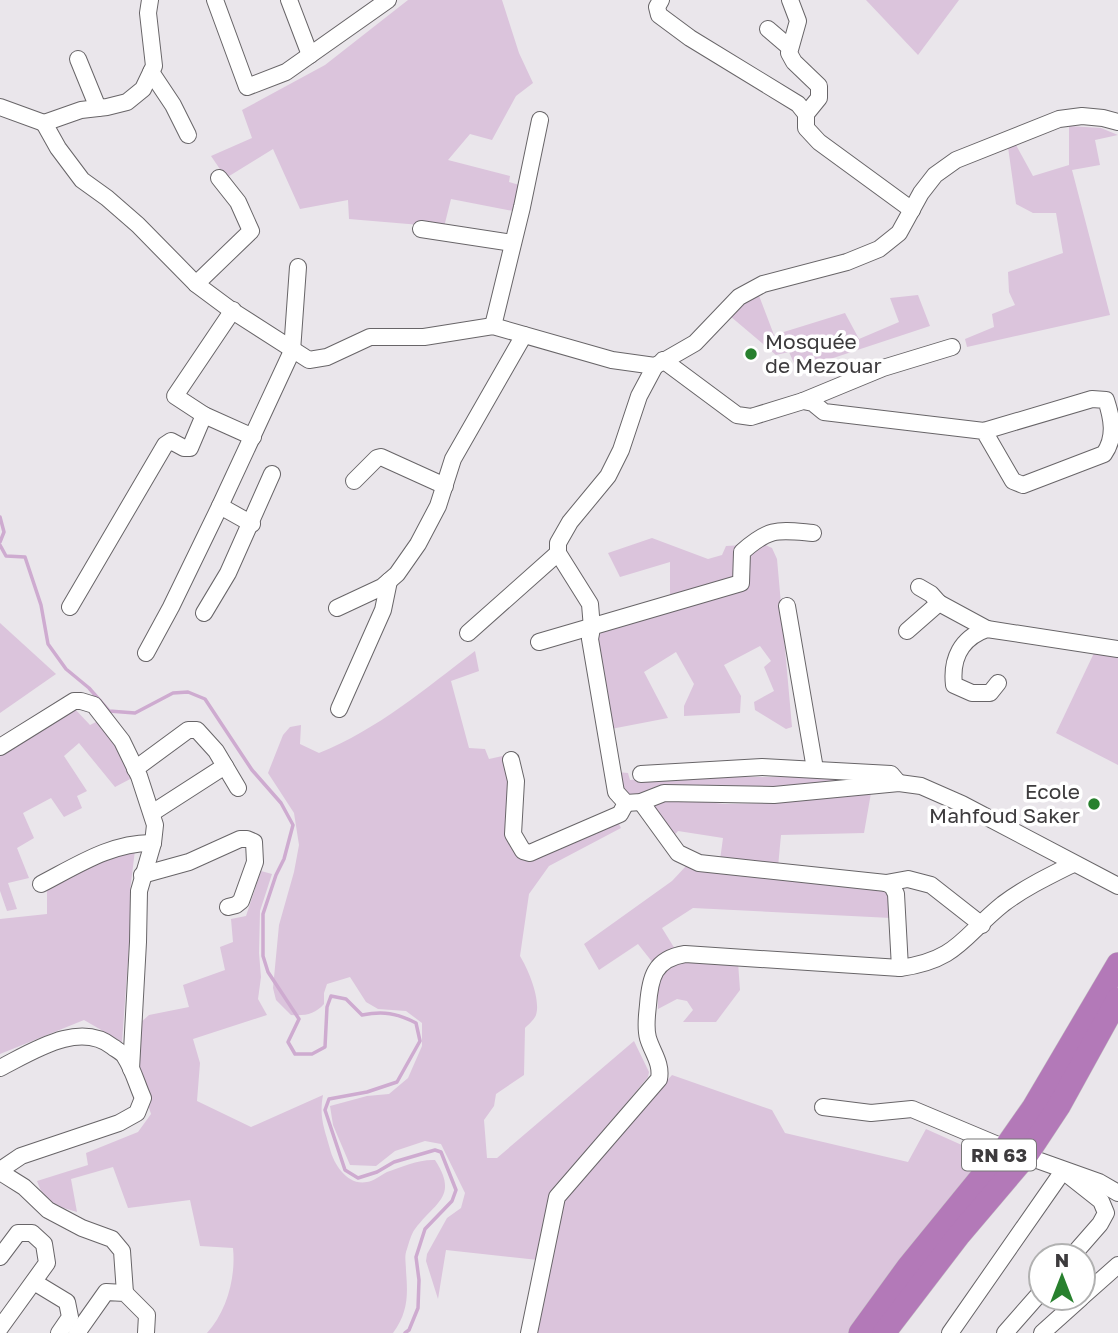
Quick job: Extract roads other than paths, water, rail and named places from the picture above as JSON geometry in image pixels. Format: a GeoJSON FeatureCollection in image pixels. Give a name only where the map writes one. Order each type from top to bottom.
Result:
{"type":"FeatureCollection","features":[{"type":"Feature","properties":{"kind":"highway","name":"RN 63"},"geometry":{"type":"LineString","coordinates":[[884,1333],[959,1236],[1015,1152],[1059,1066],[1118,964]]}},
{"type":"Feature","properties":{"kind":"highway","name":"RN 63"},"geometry":{"type":"LineString","coordinates":[[860,1333],[908,1267],[1059,1106],[1118,999]]}},
{"type":"Feature","properties":{"kind":"street"},"geometry":{"type":"LineString","coordinates":[[0,107],[44,123],[81,110],[127,102],[143,89],[154,66],[148,13],[150,0]]}},
{"type":"Feature","properties":{"kind":"street"},"geometry":{"type":"LineString","coordinates":[[215,0],[247,87],[286,72],[388,0]]}},
{"type":"Feature","properties":{"kind":"street"},"geometry":{"type":"LineString","coordinates":[[289,0],[310,55]]}},
{"type":"Feature","properties":{"kind":"street"},"geometry":{"type":"LineString","coordinates":[[661,0],[657,7],[659,15],[690,38],[798,104],[806,114],[806,128],[819,142],[912,210]]}},
{"type":"Feature","properties":{"kind":"street"},"geometry":{"type":"LineString","coordinates":[[790,0],[798,21],[789,53],[794,62],[819,86],[819,98],[806,114]]}},
{"type":"Feature","properties":{"kind":"street"},"geometry":{"type":"LineString","coordinates":[[768,29],[789,47]]}},
{"type":"Feature","properties":{"kind":"street"},"geometry":{"type":"LineString","coordinates":[[78,59],[98,108]]}},
{"type":"Feature","properties":{"kind":"street"},"geometry":{"type":"LineString","coordinates":[[151,72],[173,104],[188,135]]}},
{"type":"Feature","properties":{"kind":"street"},"geometry":{"type":"LineString","coordinates":[[982,925],[931,885],[908,879],[887,883],[699,863],[678,853],[634,803],[616,792],[592,648],[590,604],[558,554],[558,542],[570,522],[608,476],[621,450],[639,396],[659,363],[695,344],[739,297],[763,284],[847,262],[879,249],[899,233],[935,175],[956,160],[1059,119],[1082,116],[1118,122]]}},
{"type":"Feature","properties":{"kind":"street"},"geometry":{"type":"LineString","coordinates":[[493,326],[540,120]]}},
{"type":"Feature","properties":{"kind":"street"},"geometry":{"type":"LineString","coordinates":[[44,123],[58,148],[82,180],[138,225],[196,284],[309,360],[327,357],[370,337],[424,337],[493,326],[612,359],[659,363],[737,415],[751,417],[803,401],[884,368],[951,347]]}},
{"type":"Feature","properties":{"kind":"street"},"geometry":{"type":"LineString","coordinates":[[196,284],[251,231],[238,202],[219,178]]}},
{"type":"Feature","properties":{"kind":"street"},"geometry":{"type":"LineString","coordinates":[[421,229],[512,243]]}},
{"type":"Feature","properties":{"kind":"street"},"geometry":{"type":"LineString","coordinates":[[146,653],[220,506],[292,351],[298,267]]}},
{"type":"Feature","properties":{"kind":"street"},"geometry":{"type":"LineString","coordinates":[[233,310],[176,396],[204,415],[253,437]]}},
{"type":"Feature","properties":{"kind":"street"},"geometry":{"type":"LineString","coordinates":[[337,608],[382,587],[418,544],[438,506],[453,459],[524,335]]}},
{"type":"Feature","properties":{"kind":"street"},"geometry":{"type":"LineString","coordinates":[[803,401],[813,403],[824,412],[984,430],[1092,399],[1106,401],[1112,418],[1111,445],[1104,454],[1023,485],[1013,481],[984,430]]}},
{"type":"Feature","properties":{"kind":"street"},"geometry":{"type":"LineString","coordinates":[[70,607],[166,445],[171,441],[190,448],[204,415]]}},
{"type":"Feature","properties":{"kind":"street"},"geometry":{"type":"LineString","coordinates":[[354,481],[377,457],[381,457],[445,486]]}},
{"type":"Feature","properties":{"kind":"street"},"geometry":{"type":"LineString","coordinates":[[204,613],[228,573],[252,524],[272,474]]}},
{"type":"Feature","properties":{"kind":"street"},"geometry":{"type":"LineString","coordinates":[[220,506],[252,524]]}},
{"type":"Feature","properties":{"kind":"street"},"geometry":{"type":"LineString","coordinates":[[539,642],[741,583],[742,552],[755,541],[777,530],[813,533]]}},
{"type":"Feature","properties":{"kind":"street"},"geometry":{"type":"LineString","coordinates":[[468,633],[558,554]]}},
{"type":"Feature","properties":{"kind":"street"},"geometry":{"type":"LineString","coordinates":[[339,709],[383,610],[389,581]]}},
{"type":"Feature","properties":{"kind":"street"},"geometry":{"type":"LineString","coordinates":[[919,587],[931,593],[939,603],[987,629],[1118,649]]}},
{"type":"Feature","properties":{"kind":"street"},"geometry":{"type":"LineString","coordinates":[[907,631],[939,603]]}},
{"type":"Feature","properties":{"kind":"street"},"geometry":{"type":"LineString","coordinates":[[787,606],[815,769]]}},
{"type":"Feature","properties":{"kind":"street"},"geometry":{"type":"LineString","coordinates":[[987,629],[975,633],[956,653],[954,685],[972,693],[990,693],[998,683]]}},
{"type":"Feature","properties":{"kind":"street"},"geometry":{"type":"LineString","coordinates":[[0,747],[74,701],[81,701],[94,705],[122,741],[135,769],[155,825],[153,843],[139,891],[131,1069]]}},
{"type":"Feature","properties":{"kind":"street"},"geometry":{"type":"LineString","coordinates":[[135,769],[193,729],[216,751],[238,788]]}},
{"type":"Feature","properties":{"kind":"street"},"geometry":{"type":"LineString","coordinates":[[512,760],[516,781],[513,834],[523,851],[530,853],[620,814],[634,803],[664,793],[774,795],[899,783],[921,786],[962,804],[1118,886]]}},
{"type":"Feature","properties":{"kind":"street"},"geometry":{"type":"LineString","coordinates":[[152,813],[225,766]]}},
{"type":"Feature","properties":{"kind":"street"},"geometry":{"type":"LineString","coordinates":[[641,774],[762,767],[891,774],[899,783]]}},
{"type":"Feature","properties":{"kind":"street"},"geometry":{"type":"LineString","coordinates":[[142,876],[189,862],[240,839],[247,839],[254,842],[255,862],[241,901],[228,907]]}},
{"type":"Feature","properties":{"kind":"street"},"geometry":{"type":"LineString","coordinates":[[41,884],[123,845],[153,843]]}},
{"type":"Feature","properties":{"kind":"street"},"geometry":{"type":"LineString","coordinates":[[529,1333],[557,1197],[657,1083],[660,1070],[647,1031],[649,984],[662,963],[676,955],[685,954],[900,968],[924,963],[957,948],[1013,897],[1032,884],[1073,864]]}},
{"type":"Feature","properties":{"kind":"street"},"geometry":{"type":"LineString","coordinates":[[887,883],[896,894],[900,968]]}},
{"type":"Feature","properties":{"kind":"street"},"geometry":{"type":"LineString","coordinates":[[0,1068],[52,1043],[76,1037],[90,1036],[107,1042],[125,1056],[143,1098],[137,1113],[119,1124],[21,1156],[0,1171],[24,1187],[48,1210],[112,1239],[122,1251],[125,1293],[147,1315],[146,1333]]}},
{"type":"Feature","properties":{"kind":"street"},"geometry":{"type":"LineString","coordinates":[[823,1107],[871,1114],[912,1109],[1063,1171],[1084,1176],[1118,1193]]}},
{"type":"Feature","properties":{"kind":"street"},"geometry":{"type":"LineString","coordinates":[[1063,1171],[1101,1201],[1106,1213],[1084,1242]]}},
{"type":"Feature","properties":{"kind":"street"},"geometry":{"type":"LineString","coordinates":[[950,1333],[1063,1171]]}},
{"type":"Feature","properties":{"kind":"street"},"geometry":{"type":"LineString","coordinates":[[0,1257],[18,1233],[32,1233],[44,1244],[47,1264],[0,1328]]}},
{"type":"Feature","properties":{"kind":"street"},"geometry":{"type":"LineString","coordinates":[[1097,1284],[1118,1265]]}},
{"type":"Feature","properties":{"kind":"street"},"geometry":{"type":"LineString","coordinates":[[34,1283],[67,1302],[76,1326]]}},
{"type":"Feature","properties":{"kind":"street"},"geometry":{"type":"LineString","coordinates":[[59,1333],[76,1326],[106,1292],[125,1293]]}},
{"type":"Feature","properties":{"kind":"street"},"geometry":{"type":"LineString","coordinates":[[1005,1333],[1027,1308]]}},
{"type":"Feature","properties":{"kind":"street"},"geometry":{"type":"LineString","coordinates":[[1042,1333],[1065,1312]]}},
{"type":"Feature","properties":{"kind":"waterway"},"geometry":{"type":"LineString","coordinates":[[0,517],[4,532],[0,542]]}},
{"type":"Feature","properties":{"kind":"waterway"},"geometry":{"type":"LineString","coordinates":[[0,545],[6,556],[25,557],[41,605],[48,644],[66,669],[89,688],[109,711],[135,713],[173,693],[188,692],[205,699],[252,770],[281,803],[293,825],[284,859],[263,914],[263,956],[268,972],[299,1019],[288,1042],[295,1054],[312,1054],[325,1047],[327,1007],[331,996],[346,999],[362,1015],[390,1014],[416,1023],[420,1041],[397,1082],[367,1092],[329,1099],[325,1110],[345,1170],[358,1178],[377,1172],[394,1162],[435,1150],[441,1152],[456,1190],[452,1201],[425,1229],[416,1257],[418,1308],[409,1330],[405,1333]]}},
{"type":"Feature","properties":{"kind":"place","name":"Mosquée de Mezouar"},"geometry":{"type":"Point","coordinates":[751,354]}},
{"type":"Feature","properties":{"kind":"place","name":"Ecole Mahfoud Saker"},"geometry":{"type":"Point","coordinates":[1094,804]}}]}
